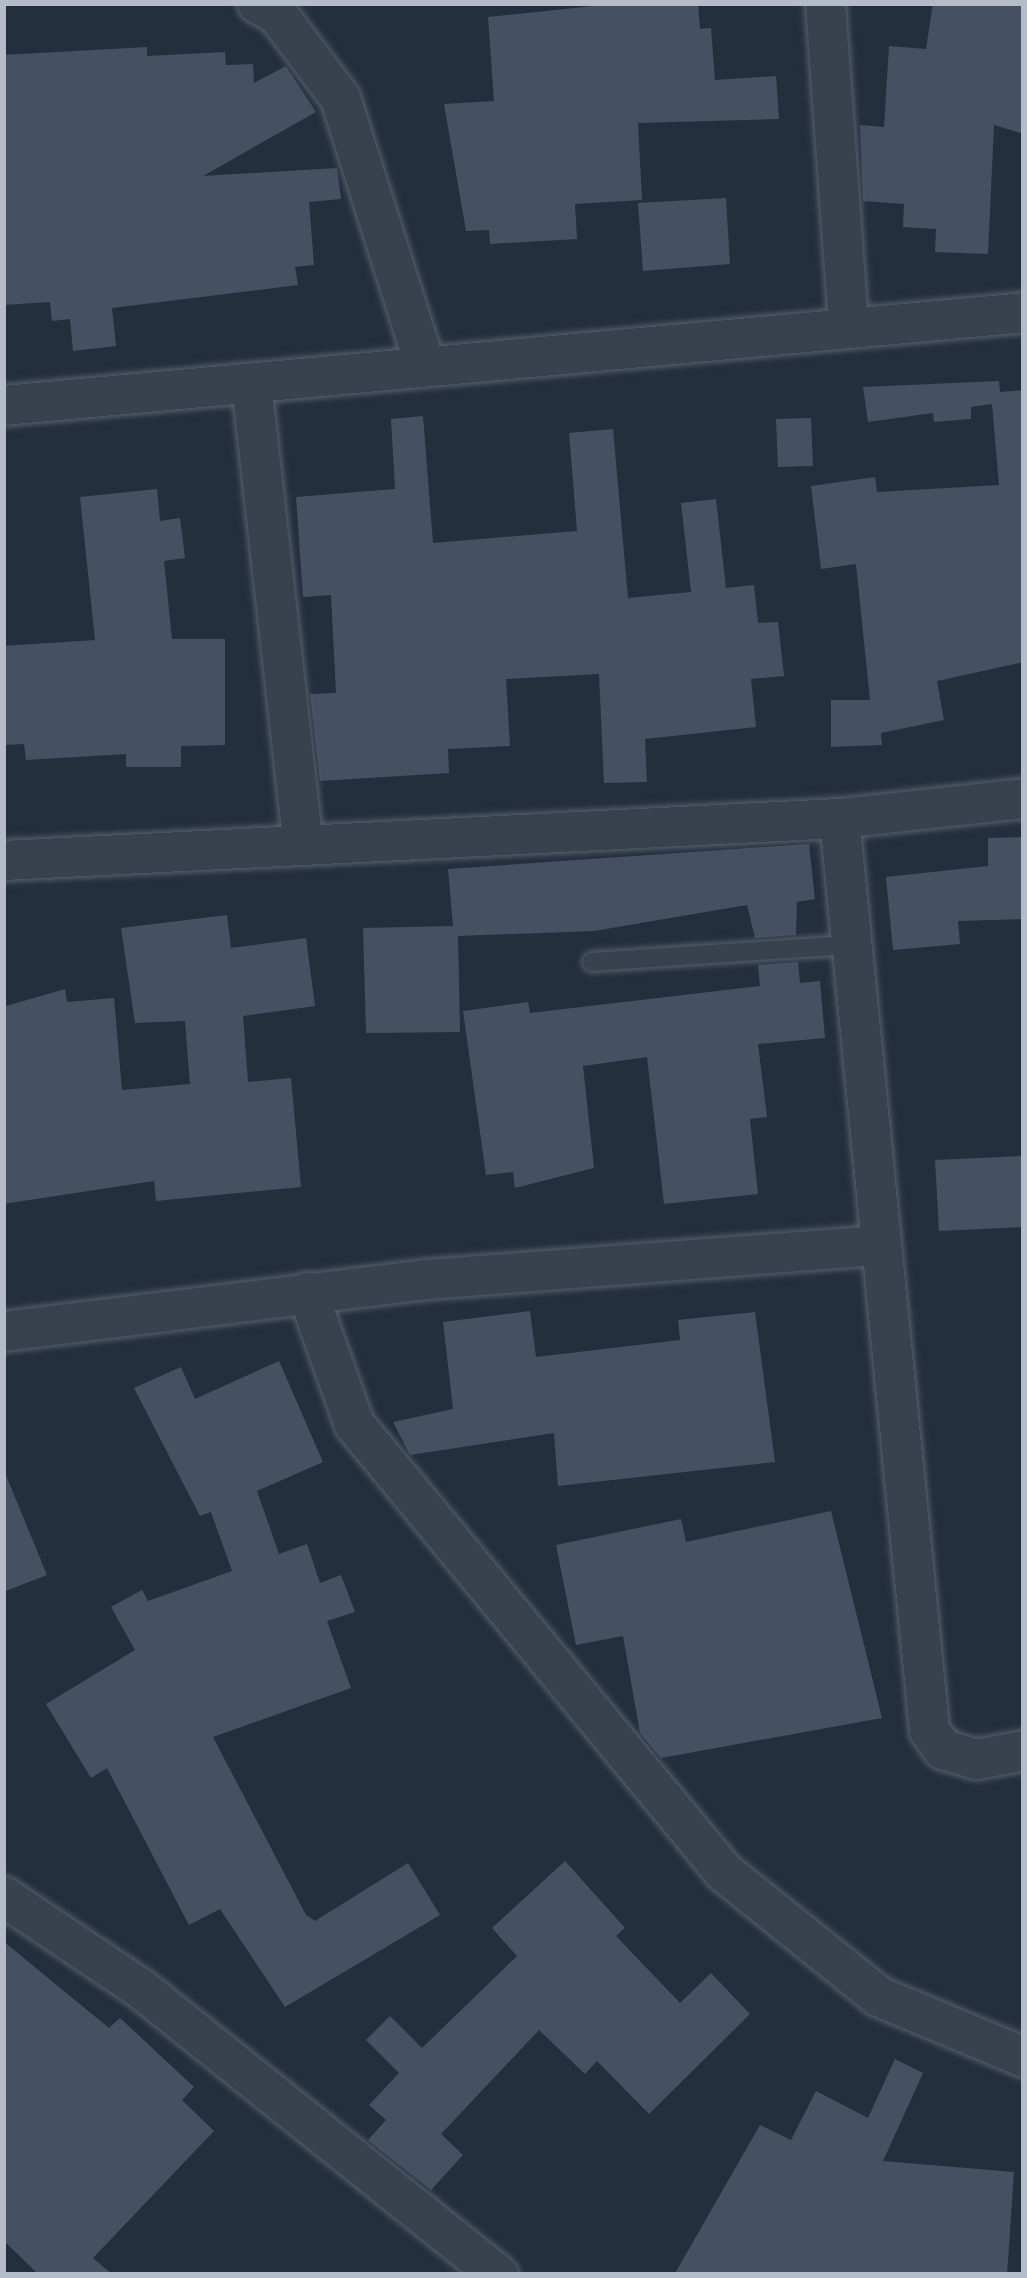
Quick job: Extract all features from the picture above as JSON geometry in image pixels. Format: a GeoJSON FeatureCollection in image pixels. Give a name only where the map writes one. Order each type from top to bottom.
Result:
{"type":"FeatureCollection","features":[{"type":"Feature","properties":{"kind":"street"},"geometry":{"type":"LineString","coordinates":[[257,3],[278,14],[340,98],[425,366]]}},
{"type":"Feature","properties":{"kind":"street"},"geometry":{"type":"LineString","coordinates":[[825,3],[848,328]]}},
{"type":"Feature","properties":{"kind":"street"},"geometry":{"type":"LineString","coordinates":[[3,405],[1024,311]]}},
{"type":"Feature","properties":{"kind":"street"},"geometry":{"type":"LineString","coordinates":[[251,382],[303,843]]}},
{"type":"Feature","properties":{"kind":"street"},"geometry":{"type":"LineString","coordinates":[[3,860],[839,818],[1024,799]]}},
{"type":"Feature","properties":{"kind":"street"},"geometry":{"type":"LineString","coordinates":[[839,818],[877,1245],[929,1730],[943,1749],[976,1760],[1024,1750]]}},
{"type":"Feature","properties":{"kind":"street"},"geometry":{"type":"LineString","coordinates":[[3,1330],[307,1292],[877,1245]]}},
{"type":"Feature","properties":{"kind":"street"},"geometry":{"type":"LineString","coordinates":[[307,1292],[354,1424],[724,1872],[878,1996],[1024,2057]]}},
{"type":"Feature","properties":{"kind":"street"},"geometry":{"type":"LineString","coordinates":[[3,1896],[193,2028],[499,2275]]}},
{"type":"Feature","properties":{"kind":"lane"},"geometry":{"type":"LineString","coordinates":[[592,962],[850,945]]}},
{"type":"Feature","properties":{"kind":"building"},"geometry":{"type":"Polygon","coordinates":[[[622,3],[698,3],[700,29],[711,28],[715,80],[776,76],[779,119],[638,123],[642,200],[575,204],[577,239],[490,244],[489,230],[466,231],[444,104],[494,101],[488,17],[622,3]]]}},
{"type":"Feature","properties":{"kind":"building"},"geometry":{"type":"Polygon","coordinates":[[[933,3],[1024,3],[1024,134],[994,125],[988,254],[935,252],[936,229],[903,227],[904,204],[863,201],[860,125],[884,127],[889,46],[926,49],[933,3]]]}},
{"type":"Feature","properties":{"kind":"building"},"geometry":{"type":"Polygon","coordinates":[[[147,47],[147,56],[225,52],[226,65],[253,64],[254,83],[286,66],[316,112],[203,176],[337,168],[341,199],[309,202],[314,265],[295,267],[298,285],[112,308],[116,346],[73,351],[70,319],[52,321],[50,302],[3,305],[3,55],[147,47]]]}},
{"type":"Feature","properties":{"kind":"building"},"geometry":{"type":"Polygon","coordinates":[[[726,198],[730,264],[643,271],[638,203],[726,198]]]}},
{"type":"Feature","properties":{"kind":"building"},"geometry":{"type":"Polygon","coordinates":[[[999,381],[1000,392],[1024,390],[1024,662],[937,681],[944,720],[881,733],[882,745],[831,747],[831,700],[870,700],[856,564],[821,569],[811,486],[875,477],[877,492],[999,485],[992,404],[971,407],[971,419],[934,422],[933,413],[868,422],[863,387],[999,381]]]}},
{"type":"Feature","properties":{"kind":"building"},"geometry":{"type":"Polygon","coordinates":[[[423,416],[433,543],[577,531],[569,433],[613,429],[628,598],[691,592],[681,503],[716,499],[726,588],[754,585],[758,623],[778,622],[784,676],[751,679],[756,727],[645,739],[647,782],[604,783],[599,674],[506,679],[510,746],[448,749],[449,773],[320,781],[310,694],[336,693],[331,595],[303,597],[296,497],[395,489],[391,419],[423,416]]]}},
{"type":"Feature","properties":{"kind":"building"},"geometry":{"type":"Polygon","coordinates":[[[811,418],[813,466],[778,467],[776,419],[811,418]]]}},
{"type":"Feature","properties":{"kind":"building"},"geometry":{"type":"Polygon","coordinates":[[[157,489],[160,521],[180,518],[185,558],[164,561],[172,639],[225,639],[225,745],[181,746],[181,767],[126,767],[126,754],[26,760],[24,744],[3,745],[3,646],[95,640],[80,497],[157,489]]]}},
{"type":"Feature","properties":{"kind":"building"},"geometry":{"type":"Polygon","coordinates":[[[1024,837],[1024,919],[958,921],[960,944],[893,950],[886,877],[988,866],[988,838],[1024,837]]]}},
{"type":"Feature","properties":{"kind":"building"},"geometry":{"type":"Polygon","coordinates":[[[809,844],[815,899],[797,902],[796,935],[755,938],[747,905],[594,931],[458,936],[460,1032],[366,1033],[363,928],[453,926],[448,869],[809,844]]]}},
{"type":"Feature","properties":{"kind":"building"},"geometry":{"type":"Polygon","coordinates":[[[227,915],[231,948],[306,938],[315,1006],[243,1016],[248,1082],[291,1078],[301,1187],[156,1201],[154,1181],[3,1204],[3,1007],[65,989],[67,1002],[114,998],[122,1090],[190,1084],[185,1021],[135,1023],[121,928],[227,915]]]}},
{"type":"Feature","properties":{"kind":"building"},"geometry":{"type":"Polygon","coordinates":[[[798,962],[800,983],[820,981],[825,1038],[758,1044],[767,1117],[750,1119],[758,1194],[664,1204],[647,1057],[583,1066],[594,1168],[515,1188],[513,1172],[486,1175],[463,1011],[528,1002],[530,1013],[760,986],[758,965],[798,962]]]}},
{"type":"Feature","properties":{"kind":"building"},"geometry":{"type":"Polygon","coordinates":[[[1024,1156],[1024,1227],[939,1231],[935,1160],[1024,1156]]]}},
{"type":"Feature","properties":{"kind":"building"},"geometry":{"type":"Polygon","coordinates":[[[530,1311],[536,1357],[680,1340],[678,1320],[755,1312],[775,1462],[558,1486],[554,1433],[410,1455],[393,1422],[453,1409],[443,1322],[530,1311]]]}},
{"type":"Feature","properties":{"kind":"building"},"geometry":{"type":"Polygon","coordinates":[[[279,1361],[323,1462],[257,1491],[279,1554],[307,1544],[320,1583],[341,1575],[355,1612],[327,1621],[351,1688],[213,1737],[306,1915],[315,1921],[408,1863],[440,1915],[285,2007],[220,1909],[189,1925],[107,1768],[91,1778],[46,1704],[135,1650],[111,1607],[142,1590],[148,1601],[232,1571],[211,1512],[200,1516],[134,1388],[181,1367],[195,1399],[279,1361]]]}},
{"type":"Feature","properties":{"kind":"building"},"geometry":{"type":"Polygon","coordinates":[[[3,1468],[47,1575],[3,1592],[3,1468]]]}},
{"type":"Feature","properties":{"kind":"building"},"geometry":{"type":"Polygon","coordinates":[[[831,1511],[882,1718],[661,1758],[640,1733],[623,1636],[576,1645],[556,1545],[681,1519],[686,1542],[831,1511]]]}},
{"type":"Feature","properties":{"kind":"building"},"geometry":{"type":"Polygon","coordinates":[[[565,1861],[625,1928],[616,1936],[680,2003],[711,1973],[750,2014],[649,2114],[597,2061],[585,2074],[539,2030],[441,2134],[463,2155],[431,2190],[368,2140],[386,2120],[369,2105],[399,2073],[366,2040],[390,2016],[422,2048],[517,1956],[492,1928],[565,1861]]]}},
{"type":"Feature","properties":{"kind":"building"},"geometry":{"type":"Polygon","coordinates":[[[3,1941],[109,2028],[120,2018],[194,2087],[182,2100],[214,2131],[93,2258],[113,2275],[39,2275],[3,2240],[3,1941]]]}},
{"type":"Feature","properties":{"kind":"building"},"geometry":{"type":"Polygon","coordinates":[[[895,2059],[923,2073],[883,2161],[1014,2172],[1007,2275],[674,2275],[760,2125],[791,2140],[816,2091],[868,2118],[895,2059]]]}}]}
